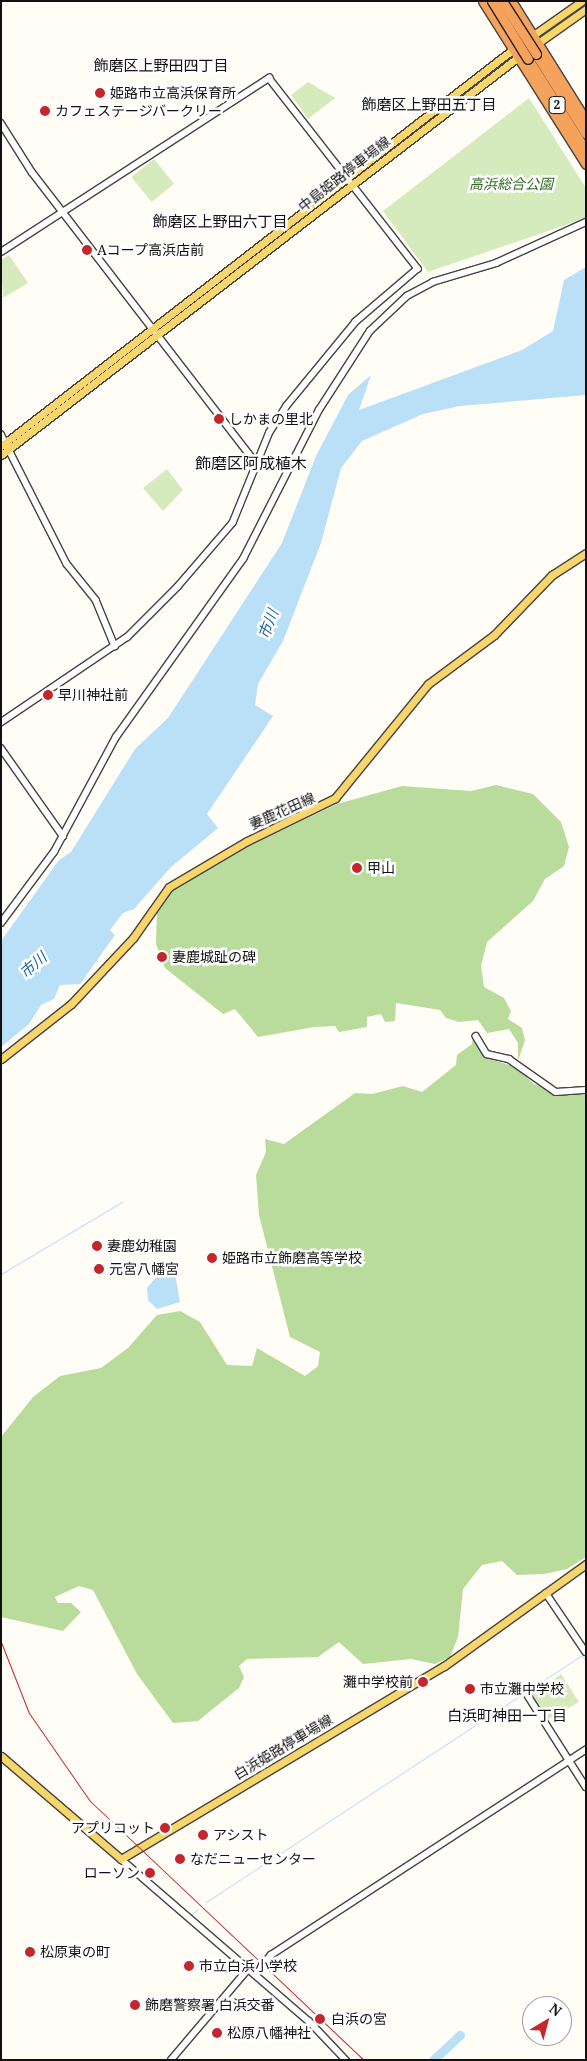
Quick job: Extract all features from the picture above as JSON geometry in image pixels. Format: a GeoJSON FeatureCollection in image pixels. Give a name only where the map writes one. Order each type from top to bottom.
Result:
{"type":"FeatureCollection","features":[{"type":"Feature","properties":{"kind":"highway"},"geometry":{"type":"LineString","coordinates":[[483,1],[514,54],[585,160]]}},
{"type":"Feature","properties":{"kind":"highway","name":"2"},"geometry":{"type":"LineString","coordinates":[[492,1],[586,134]]}},
{"type":"Feature","properties":{"kind":"highway","name":"2"},"geometry":{"type":"LineString","coordinates":[[502,1],[585,160]]}},
{"type":"Feature","properties":{"kind":"highway"},"geometry":{"type":"LineString","coordinates":[[511,1],[586,121]]}},
{"type":"Feature","properties":{"kind":"main road","name":"中島姫路停車場線"},"geometry":{"type":"LineString","coordinates":[[1,455],[5,446],[582,1]]}},
{"type":"Feature","properties":{"kind":"main road","name":"中島姫路停車場線"},"geometry":{"type":"LineString","coordinates":[[535,39],[586,9]]}},
{"type":"Feature","properties":{"kind":"main road","name":"妻鹿花田線"},"geometry":{"type":"LineString","coordinates":[[1,1059],[71,1004],[133,938],[168,887],[247,841],[335,798],[428,684],[494,635],[552,575],[586,553]]}},
{"type":"Feature","properties":{"kind":"main road","name":"白浜姫路停車場線"},"geometry":{"type":"LineString","coordinates":[[121,1859],[444,1666],[586,1564]]}},
{"type":"Feature","properties":{"kind":"main road"},"geometry":{"type":"LineString","coordinates":[[1,1756],[121,1859]]}},
{"type":"Feature","properties":{"kind":"street"},"geometry":{"type":"LineString","coordinates":[[1,252],[269,78],[416,265],[417,273],[356,322],[287,406],[258,464],[240,511],[224,535],[150,617],[115,646],[1,723]]}},
{"type":"Feature","properties":{"kind":"street"},"geometry":{"type":"LineString","coordinates":[[1,123],[62,212],[258,464]]}},
{"type":"Feature","properties":{"kind":"street"},"geometry":{"type":"LineString","coordinates":[[1,923],[63,836],[116,738],[243,559],[319,410],[370,331],[407,296],[433,282],[496,263],[586,222]]}},
{"type":"Feature","properties":{"kind":"street"},"geometry":{"type":"LineString","coordinates":[[1,434],[5,446],[67,564],[96,600],[115,646]]}},
{"type":"Feature","properties":{"kind":"street"},"geometry":{"type":"LineString","coordinates":[[1,748],[63,836]]}},
{"type":"Feature","properties":{"kind":"street"},"geometry":{"type":"LineString","coordinates":[[476,1036],[487,1054],[510,1059],[556,1092],[586,1090]]}},
{"type":"Feature","properties":{"kind":"street"},"geometry":{"type":"LineString","coordinates":[[546,1593],[585,1651]]}},
{"type":"Feature","properties":{"kind":"street"},"geometry":{"type":"LineString","coordinates":[[527,1694],[586,1787]]}},
{"type":"Feature","properties":{"kind":"street"},"geometry":{"type":"LineString","coordinates":[[256,1974],[270,1955],[586,1750]]}},
{"type":"Feature","properties":{"kind":"street"},"geometry":{"type":"LineString","coordinates":[[121,1859],[256,1974],[346,2060]]}},
{"type":"Feature","properties":{"kind":"street"},"geometry":{"type":"LineString","coordinates":[[171,2060],[249,1968]]}},
{"type":"Feature","properties":{"kind":"green space"},"geometry":{"type":"Polygon","coordinates":[[[308,82],[335,98],[308,119],[291,95],[308,82]]]}},
{"type":"Feature","properties":{"kind":"green space","name":"高浜総合公園"},"geometry":{"type":"Polygon","coordinates":[[[529,98],[586,188],[586,218],[428,272],[383,211],[529,98]]]}},
{"type":"Feature","properties":{"kind":"green space"},"geometry":{"type":"Polygon","coordinates":[[[154,159],[174,184],[152,202],[131,177],[154,159]]]}},
{"type":"Feature","properties":{"kind":"green space"},"geometry":{"type":"Polygon","coordinates":[[[9,255],[28,283],[3,298],[1,260],[9,255]]]}},
{"type":"Feature","properties":{"kind":"green space"},"geometry":{"type":"Polygon","coordinates":[[[167,469],[183,490],[163,511],[143,488],[167,469]]]}},
{"type":"Feature","properties":{"kind":"green space"},"geometry":{"type":"Polygon","coordinates":[[[496,785],[533,794],[561,822],[569,847],[564,866],[545,879],[533,901],[487,942],[481,966],[484,987],[504,998],[511,1011],[508,1019],[522,1028],[525,1040],[518,1061],[518,1043],[509,1029],[487,1033],[478,1020],[459,1022],[446,1018],[440,1010],[396,1003],[395,1021],[385,1022],[381,1014],[367,1017],[367,1027],[339,1032],[335,1026],[314,1027],[258,1037],[235,1009],[223,1014],[165,968],[156,944],[157,910],[171,891],[213,863],[337,804],[402,786],[471,791],[496,785]]]}},
{"type":"Feature","properties":{"kind":"green space"},"geometry":{"type":"Polygon","coordinates":[[[473,1037],[487,1058],[516,1067],[534,1084],[560,1092],[586,1092],[586,1557],[567,1569],[544,1574],[517,1575],[502,1561],[482,1565],[463,1589],[458,1637],[450,1657],[435,1664],[411,1659],[363,1664],[339,1642],[318,1657],[247,1659],[239,1666],[244,1677],[239,1688],[198,1721],[173,1723],[137,1674],[93,1590],[79,1586],[55,1597],[58,1603],[71,1603],[81,1612],[63,1631],[1,1617],[1,1437],[33,1397],[60,1376],[101,1368],[128,1348],[157,1315],[180,1311],[200,1322],[227,1365],[252,1366],[257,1348],[305,1376],[318,1366],[320,1352],[290,1337],[259,1215],[256,1175],[266,1152],[265,1139],[284,1144],[355,1093],[372,1094],[403,1086],[422,1092],[456,1065],[457,1055],[472,1044],[473,1037]]]}},
{"type":"Feature","properties":{"kind":"green space"},"geometry":{"type":"Polygon","coordinates":[[[561,1674],[579,1702],[547,1720],[532,1695],[561,1674]]]}},
{"type":"Feature","properties":{"kind":"water","name":"市川"},"geometry":{"type":"Polygon","coordinates":[[[586,267],[586,395],[460,406],[423,414],[362,441],[341,468],[321,543],[283,641],[258,684],[255,705],[273,716],[207,814],[218,828],[171,867],[134,909],[123,913],[110,930],[115,935],[80,984],[60,985],[54,999],[41,1005],[29,1024],[1,1047],[1,941],[59,860],[71,852],[135,749],[168,718],[282,543],[316,456],[348,395],[371,375],[359,410],[522,350],[553,331],[564,280],[586,267]]]}},
{"type":"Feature","properties":{"kind":"water"},"geometry":{"type":"Polygon","coordinates":[[[174,1268],[180,1302],[157,1309],[148,1300],[147,1288],[157,1276],[174,1268]]]}},
{"type":"Feature","properties":{"kind":"waterway"},"geometry":{"type":"LineString","coordinates":[[1,1274],[122,1202]]}},
{"type":"Feature","properties":{"kind":"waterway"},"geometry":{"type":"LineString","coordinates":[[206,1902],[583,1654]]}},
{"type":"Feature","properties":{"kind":"waterway"},"geometry":{"type":"LineString","coordinates":[[582,1656],[586,1661]]}},
{"type":"Feature","properties":{"kind":"waterway"},"geometry":{"type":"LineString","coordinates":[[192,1914],[198,1909]]}},
{"type":"Feature","properties":{"kind":"waterway"},"geometry":{"type":"LineString","coordinates":[[433,2060],[460,2035]]}},
{"type":"Feature","properties":{"kind":"railway"},"geometry":{"type":"LineString","coordinates":[[1,1642],[29,1713],[90,1801],[364,2060]]}},
{"type":"Feature","properties":{"kind":"place","name":"姫路市立高浜保育所"},"geometry":{"type":"Point","coordinates":[100,93]}},
{"type":"Feature","properties":{"kind":"place","name":"カフェステージバークリー"},"geometry":{"type":"Point","coordinates":[45,111]}},
{"type":"Feature","properties":{"kind":"place","name":"Aコープ高浜店前"},"geometry":{"type":"Point","coordinates":[87,250]}},
{"type":"Feature","properties":{"kind":"place","name":"しかまの里北"},"geometry":{"type":"Point","coordinates":[219,419]}},
{"type":"Feature","properties":{"kind":"place","name":"早川神社前"},"geometry":{"type":"Point","coordinates":[48,695]}},
{"type":"Feature","properties":{"kind":"place","name":"甲山"},"geometry":{"type":"Point","coordinates":[357,868]}},
{"type":"Feature","properties":{"kind":"place","name":"妻鹿城趾の碑"},"geometry":{"type":"Point","coordinates":[162,957]}},
{"type":"Feature","properties":{"kind":"place","name":"妻鹿幼稚園"},"geometry":{"type":"Point","coordinates":[97,1246]}},
{"type":"Feature","properties":{"kind":"place","name":"姫路市立飾磨高等学校"},"geometry":{"type":"Point","coordinates":[212,1258]}},
{"type":"Feature","properties":{"kind":"place","name":"元宮八幡宮"},"geometry":{"type":"Point","coordinates":[99,1269]}},
{"type":"Feature","properties":{"kind":"place","name":"灘中学校前"},"geometry":{"type":"Point","coordinates":[423,1682]}},
{"type":"Feature","properties":{"kind":"place","name":"市立灘中学校"},"geometry":{"type":"Point","coordinates":[470,1689]}},
{"type":"Feature","properties":{"kind":"place","name":"アプリコット"},"geometry":{"type":"Point","coordinates":[165,1828]}},
{"type":"Feature","properties":{"kind":"place","name":"アシスト"},"geometry":{"type":"Point","coordinates":[203,1835]}},
{"type":"Feature","properties":{"kind":"place","name":"なだニューセンター"},"geometry":{"type":"Point","coordinates":[180,1859]}},
{"type":"Feature","properties":{"kind":"place","name":"ローソン"},"geometry":{"type":"Point","coordinates":[150,1873]}},
{"type":"Feature","properties":{"kind":"place","name":"松原東の町"},"geometry":{"type":"Point","coordinates":[30,1952]}},
{"type":"Feature","properties":{"kind":"place","name":"市立白浜小学校"},"geometry":{"type":"Point","coordinates":[189,1966]}},
{"type":"Feature","properties":{"kind":"place","name":"飾磨警察署 白浜交番"},"geometry":{"type":"Point","coordinates":[135,2005]}},
{"type":"Feature","properties":{"kind":"place","name":"白浜の宮"},"geometry":{"type":"Point","coordinates":[320,2019]}},
{"type":"Feature","properties":{"kind":"place","name":"松原八幡神社"},"geometry":{"type":"Point","coordinates":[217,2033]}},
{"type":"Feature","properties":{"kind":"district","name":"飾磨区上野田四丁目"},"geometry":{"type":"Point","coordinates":[161,66]}},
{"type":"Feature","properties":{"kind":"district","name":"飾磨区上野田五丁目"},"geometry":{"type":"Point","coordinates":[429,105]}},
{"type":"Feature","properties":{"kind":"district","name":"飾磨区上野田六丁目"},"geometry":{"type":"Point","coordinates":[220,222]}},
{"type":"Feature","properties":{"kind":"district","name":"飾磨区阿成植木"},"geometry":{"type":"Point","coordinates":[251,463]}},
{"type":"Feature","properties":{"kind":"district","name":"白浜町神田一丁目"},"geometry":{"type":"Point","coordinates":[507,1716]}}]}
